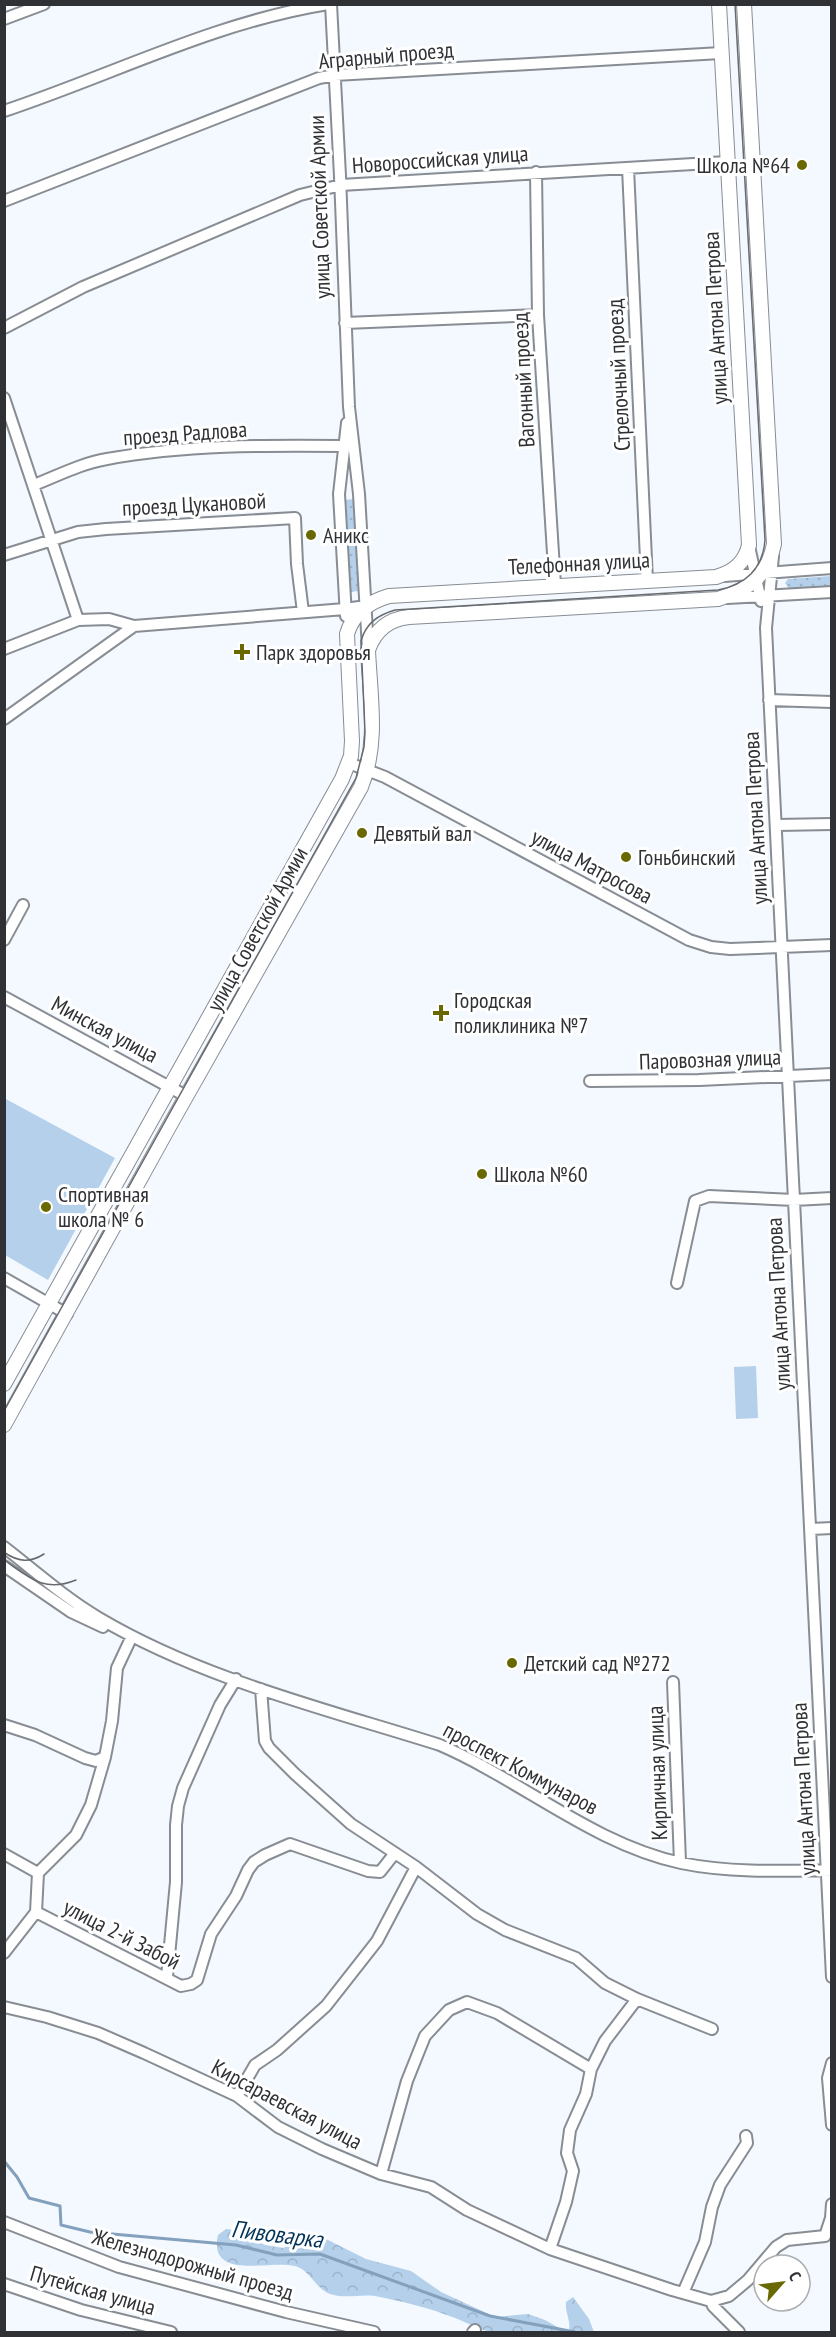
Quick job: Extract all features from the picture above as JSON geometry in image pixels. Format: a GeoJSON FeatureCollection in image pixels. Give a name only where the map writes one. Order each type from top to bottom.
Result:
{"type":"FeatureCollection","features":[{"type":"Feature","properties":{"kind":"main road","name":"улица Антона Петрова"},"geometry":{"type":"LineString","coordinates":[[719,4],[749,545]]}},
{"type":"Feature","properties":{"kind":"main road","name":"улица Антона Петрова"},"geometry":{"type":"LineString","coordinates":[[744,4],[774,544],[771,560],[762,574]]}},
{"type":"Feature","properties":{"kind":"main road"},"geometry":{"type":"LineString","coordinates":[[717,577],[737,567],[745,558],[749,545]]}},
{"type":"Feature","properties":{"kind":"main road"},"geometry":{"type":"LineString","coordinates":[[718,598],[736,592],[762,574]]}},
{"type":"Feature","properties":{"kind":"main road","name":"Телефонная улица"},"geometry":{"type":"LineString","coordinates":[[358,613],[389,596],[717,577]]}},
{"type":"Feature","properties":{"kind":"main road","name":"Телефонная улица"},"geometry":{"type":"LineString","coordinates":[[388,622],[409,616],[718,598]]}},
{"type":"Feature","properties":{"kind":"main road","name":"улица Советской Армии"},"geometry":{"type":"LineString","coordinates":[[4,1384],[342,779],[349,763],[352,741],[347,634],[358,613]]}},
{"type":"Feature","properties":{"kind":"main road"},"geometry":{"type":"LineString","coordinates":[[368,650],[372,639],[388,622]]}},
{"type":"Feature","properties":{"kind":"main road","name":"улица Советской Армии"},"geometry":{"type":"LineString","coordinates":[[4,1425],[9,1406],[67,1314],[186,1096],[354,799],[368,769],[373,737],[368,650]]}},
{"type":"Feature","properties":{"kind":"street"},"geometry":{"type":"LineString","coordinates":[[4,19],[44,4]]}},
{"type":"Feature","properties":{"kind":"street"},"geometry":{"type":"LineString","coordinates":[[4,111],[71,88],[190,40],[293,10],[330,4]]}},
{"type":"Feature","properties":{"kind":"street","name":"улица Советской Армии"},"geometry":{"type":"LineString","coordinates":[[330,4],[341,185],[349,407],[359,494],[358,613]]}},
{"type":"Feature","properties":{"kind":"street","name":"Аграрный проезд"},"geometry":{"type":"LineString","coordinates":[[4,201],[319,78],[335,75],[721,53]]}},
{"type":"Feature","properties":{"kind":"street","name":"Новороссийская улица"},"geometry":{"type":"LineString","coordinates":[[4,328],[94,283],[300,195],[341,185],[727,162]]}},
{"type":"Feature","properties":{"kind":"street","name":"Стрелочный проезд"},"geometry":{"type":"LineString","coordinates":[[628,168],[647,580]]}},
{"type":"Feature","properties":{"kind":"street","name":"Вагонный проезд"},"geometry":{"type":"LineString","coordinates":[[536,172],[538,315],[555,585]]}},
{"type":"Feature","properties":{"kind":"street"},"geometry":{"type":"LineString","coordinates":[[345,323],[538,315]]}},
{"type":"Feature","properties":{"kind":"street"},"geometry":{"type":"LineString","coordinates":[[4,398],[7,418],[34,484],[78,620]]}},
{"type":"Feature","properties":{"kind":"street","name":"улица Советской Армии"},"geometry":{"type":"LineString","coordinates":[[349,407],[339,494],[358,613],[368,650]]}},
{"type":"Feature","properties":{"kind":"street","name":"проезд Радлова"},"geometry":{"type":"LineString","coordinates":[[34,484],[104,459],[124,456],[202,449],[344,446]]}},
{"type":"Feature","properties":{"kind":"street","name":"проезд Цукановой"},"geometry":{"type":"LineString","coordinates":[[4,555],[78,532],[296,518],[297,564],[303,612]]}},
{"type":"Feature","properties":{"kind":"street","name":"улица Антона Петрова"},"geometry":{"type":"LineString","coordinates":[[749,545],[762,574],[766,628],[830,1870],[831,1977]]}},
{"type":"Feature","properties":{"kind":"street","name":"Телефонная улица"},"geometry":{"type":"LineString","coordinates":[[717,577],[831,568]]}},
{"type":"Feature","properties":{"kind":"street","name":"улица Антона Петрова"},"geometry":{"type":"LineString","coordinates":[[762,574],[764,596]]}},
{"type":"Feature","properties":{"kind":"street","name":"Телефонная улица"},"geometry":{"type":"LineString","coordinates":[[718,598],[831,592]]}},
{"type":"Feature","properties":{"kind":"street","name":"Телефонная улица"},"geometry":{"type":"LineString","coordinates":[[4,650],[78,620],[109,619],[134,626],[303,612],[358,613]]}},
{"type":"Feature","properties":{"kind":"street"},"geometry":{"type":"LineString","coordinates":[[358,613],[388,622]]}},
{"type":"Feature","properties":{"kind":"street"},"geometry":{"type":"LineString","coordinates":[[4,719],[134,626]]}},
{"type":"Feature","properties":{"kind":"street"},"geometry":{"type":"LineString","coordinates":[[769,700],[831,702]]}},
{"type":"Feature","properties":{"kind":"street","name":"улица Матросова"},"geometry":{"type":"LineString","coordinates":[[349,763],[368,769],[689,940],[711,947],[831,945]]}},
{"type":"Feature","properties":{"kind":"street"},"geometry":{"type":"LineString","coordinates":[[777,825],[831,824]]}},
{"type":"Feature","properties":{"kind":"street"},"geometry":{"type":"LineString","coordinates":[[4,940],[23,905]]}},
{"type":"Feature","properties":{"kind":"street"},"geometry":{"type":"LineString","coordinates":[[247,950],[264,959]]}},
{"type":"Feature","properties":{"kind":"street","name":"Минская улица"},"geometry":{"type":"LineString","coordinates":[[4,997],[186,1096]]}},
{"type":"Feature","properties":{"kind":"street","name":"Паровозная улица"},"geometry":{"type":"LineString","coordinates":[[590,1081],[699,1080],[831,1074]]}},
{"type":"Feature","properties":{"kind":"street"},"geometry":{"type":"LineString","coordinates":[[677,1283],[695,1201],[709,1196],[794,1200],[831,1197]]}},
{"type":"Feature","properties":{"kind":"street"},"geometry":{"type":"LineString","coordinates":[[4,1278],[67,1314]]}},
{"type":"Feature","properties":{"kind":"street"},"geometry":{"type":"LineString","coordinates":[[811,1529],[831,1528]]}},
{"type":"Feature","properties":{"kind":"street","name":"проспект Коммунаров"},"geometry":{"type":"LineString","coordinates":[[4,1547],[82,1607],[132,1636],[189,1662],[261,1689],[440,1745],[465,1756],[551,1806],[616,1840],[680,1862],[705,1867],[830,1870]]}},
{"type":"Feature","properties":{"kind":"street","name":"проспект Коммунаров"},"geometry":{"type":"LineString","coordinates":[[4,1566],[71,1612],[94,1624],[132,1636]]}},
{"type":"Feature","properties":{"kind":"street"},"geometry":{"type":"LineString","coordinates":[[4,1953],[36,1912],[38,1873],[76,1835],[91,1805],[105,1757],[112,1721],[117,1668],[132,1636]]}},
{"type":"Feature","properties":{"kind":"street"},"geometry":{"type":"LineString","coordinates":[[167,1977],[176,1882],[178,1806],[183,1788],[220,1705],[236,1679]]}},
{"type":"Feature","properties":{"kind":"street","name":"Кирпичная улица"},"geometry":{"type":"LineString","coordinates":[[672,1682],[680,1862]]}},
{"type":"Feature","properties":{"kind":"street"},"geometry":{"type":"LineString","coordinates":[[261,1689],[266,1741],[269,1748],[351,1824],[416,1867],[477,1914],[505,1930],[576,1958],[605,1983],[637,1999],[712,2029]]}},
{"type":"Feature","properties":{"kind":"street"},"geometry":{"type":"LineString","coordinates":[[4,1725],[36,1735],[85,1758],[96,1761],[105,1757]]}},
{"type":"Feature","properties":{"kind":"street","name":"улица 2-й Забой"},"geometry":{"type":"LineString","coordinates":[[36,1912],[181,1986],[197,1980],[211,1934],[236,1896],[254,1862],[290,1844],[334,1860],[380,1872],[395,1853]]}},
{"type":"Feature","properties":{"kind":"street"},"geometry":{"type":"LineString","coordinates":[[4,1854],[38,1873]]}},
{"type":"Feature","properties":{"kind":"street"},"geometry":{"type":"LineString","coordinates":[[237,2096],[255,2065],[277,2050],[326,2006],[370,1951],[416,1867]]}},
{"type":"Feature","properties":{"kind":"street"},"geometry":{"type":"LineString","coordinates":[[550,2249],[566,2202],[573,2172],[567,2153],[570,2130],[586,2094],[591,2069],[605,2041],[637,1999]]}},
{"type":"Feature","properties":{"kind":"street"},"geometry":{"type":"LineString","coordinates":[[381,2174],[407,2081],[425,2036],[449,2010],[467,2002],[497,2013],[591,2069]]}},
{"type":"Feature","properties":{"kind":"street","name":"Кирсараевская улица"},"geometry":{"type":"LineString","coordinates":[[4,2007],[47,2016],[98,2033],[237,2096],[278,2127],[322,2149],[381,2174],[431,2187],[467,2210],[550,2249],[711,2301]]}},
{"type":"Feature","properties":{"kind":"street"},"geometry":{"type":"LineString","coordinates":[[831,2062],[828,2078],[831,2125]]}},
{"type":"Feature","properties":{"kind":"street"},"geometry":{"type":"LineString","coordinates":[[683,2293],[705,2242],[712,2207],[720,2185],[747,2143],[746,2136]]}},
{"type":"Feature","properties":{"kind":"street"},"geometry":{"type":"LineString","coordinates":[[739,2332],[713,2306],[711,2301],[729,2296],[748,2280],[776,2247],[787,2240],[828,2239],[831,2204]]}},
{"type":"Feature","properties":{"kind":"street","name":"Железнодорожный проезд"},"geometry":{"type":"LineString","coordinates":[[4,2222],[118,2267],[276,2310],[374,2332]]}},
{"type":"Feature","properties":{"kind":"street","name":"Путейская улица"},"geometry":{"type":"LineString","coordinates":[[4,2284],[81,2310],[171,2332]]}},
{"type":"Feature","properties":{"kind":"green space"},"geometry":{"type":"Polygon","coordinates":[[[353,499],[359,591],[351,592],[346,500],[353,499]]]}},
{"type":"Feature","properties":{"kind":"green space"},"geometry":{"type":"Polygon","coordinates":[[[831,576],[831,586],[789,589],[785,583],[788,579],[831,576]]]}},
{"type":"Feature","properties":{"kind":"green space","name":"Спортивная школа № 6"},"geometry":{"type":"Polygon","coordinates":[[[4,1098],[115,1158],[48,1280],[5,1255],[4,1098]]]}},
{"type":"Feature","properties":{"kind":"green space"},"geometry":{"type":"Polygon","coordinates":[[[756,1366],[758,1418],[736,1419],[734,1367],[756,1366]]]}},
{"type":"Feature","properties":{"kind":"green space"},"geometry":{"type":"Polygon","coordinates":[[[226,2229],[234,2230],[265,2245],[283,2248],[308,2238],[326,2239],[366,2259],[411,2271],[441,2292],[495,2317],[528,2314],[569,2331],[566,2302],[573,2297],[589,2319],[594,2332],[497,2333],[436,2311],[395,2300],[375,2296],[330,2294],[320,2288],[305,2271],[295,2266],[243,2266],[222,2258],[217,2249],[218,2235],[226,2229]]]}},
{"type":"Feature","properties":{"kind":"waterway","name":"Пивоварка"},"geometry":{"type":"LineString","coordinates":[[4,2161],[17,2177],[29,2198],[60,2206],[61,2225],[90,2232],[236,2245],[277,2255],[320,2254],[490,2316],[575,2332]]}},
{"type":"Feature","properties":{"kind":"tram line"},"geometry":{"type":"LineString","coordinates":[[4,1411],[356,778],[364,747],[365,732],[361,641],[369,625],[383,614],[395,610],[718,590],[744,580],[761,559],[765,540],[735,4]]}},
{"type":"Feature","properties":{"kind":"tram line"},"geometry":{"type":"LineString","coordinates":[[5,1553],[25,1560],[44,1554]]}},
{"type":"Feature","properties":{"kind":"tram line"},"geometry":{"type":"LineString","coordinates":[[4,1560],[38,1582],[55,1585],[76,1580]]}},
{"type":"Feature","properties":{"kind":"place","name":"Школа №64"},"geometry":{"type":"Point","coordinates":[802,165]}},
{"type":"Feature","properties":{"kind":"place","name":"Аникс"},"geometry":{"type":"Point","coordinates":[311,535]}},
{"type":"Feature","properties":{"kind":"place","name":"Парк здоровья"},"geometry":{"type":"Point","coordinates":[242,652]}},
{"type":"Feature","properties":{"kind":"place","name":"Девятый вал"},"geometry":{"type":"Point","coordinates":[362,833]}},
{"type":"Feature","properties":{"kind":"place","name":"Гоньбинский"},"geometry":{"type":"Point","coordinates":[626,857]}},
{"type":"Feature","properties":{"kind":"place","name":"Городская поликлиника №7"},"geometry":{"type":"Point","coordinates":[441,1013]}},
{"type":"Feature","properties":{"kind":"place","name":"Школа №60"},"geometry":{"type":"Point","coordinates":[482,1174]}},
{"type":"Feature","properties":{"kind":"place","name":"Спортивная школа № 6"},"geometry":{"type":"Point","coordinates":[46,1207]}},
{"type":"Feature","properties":{"kind":"place","name":"Детский сад №272"},"geometry":{"type":"Point","coordinates":[512,1663]}}]}
